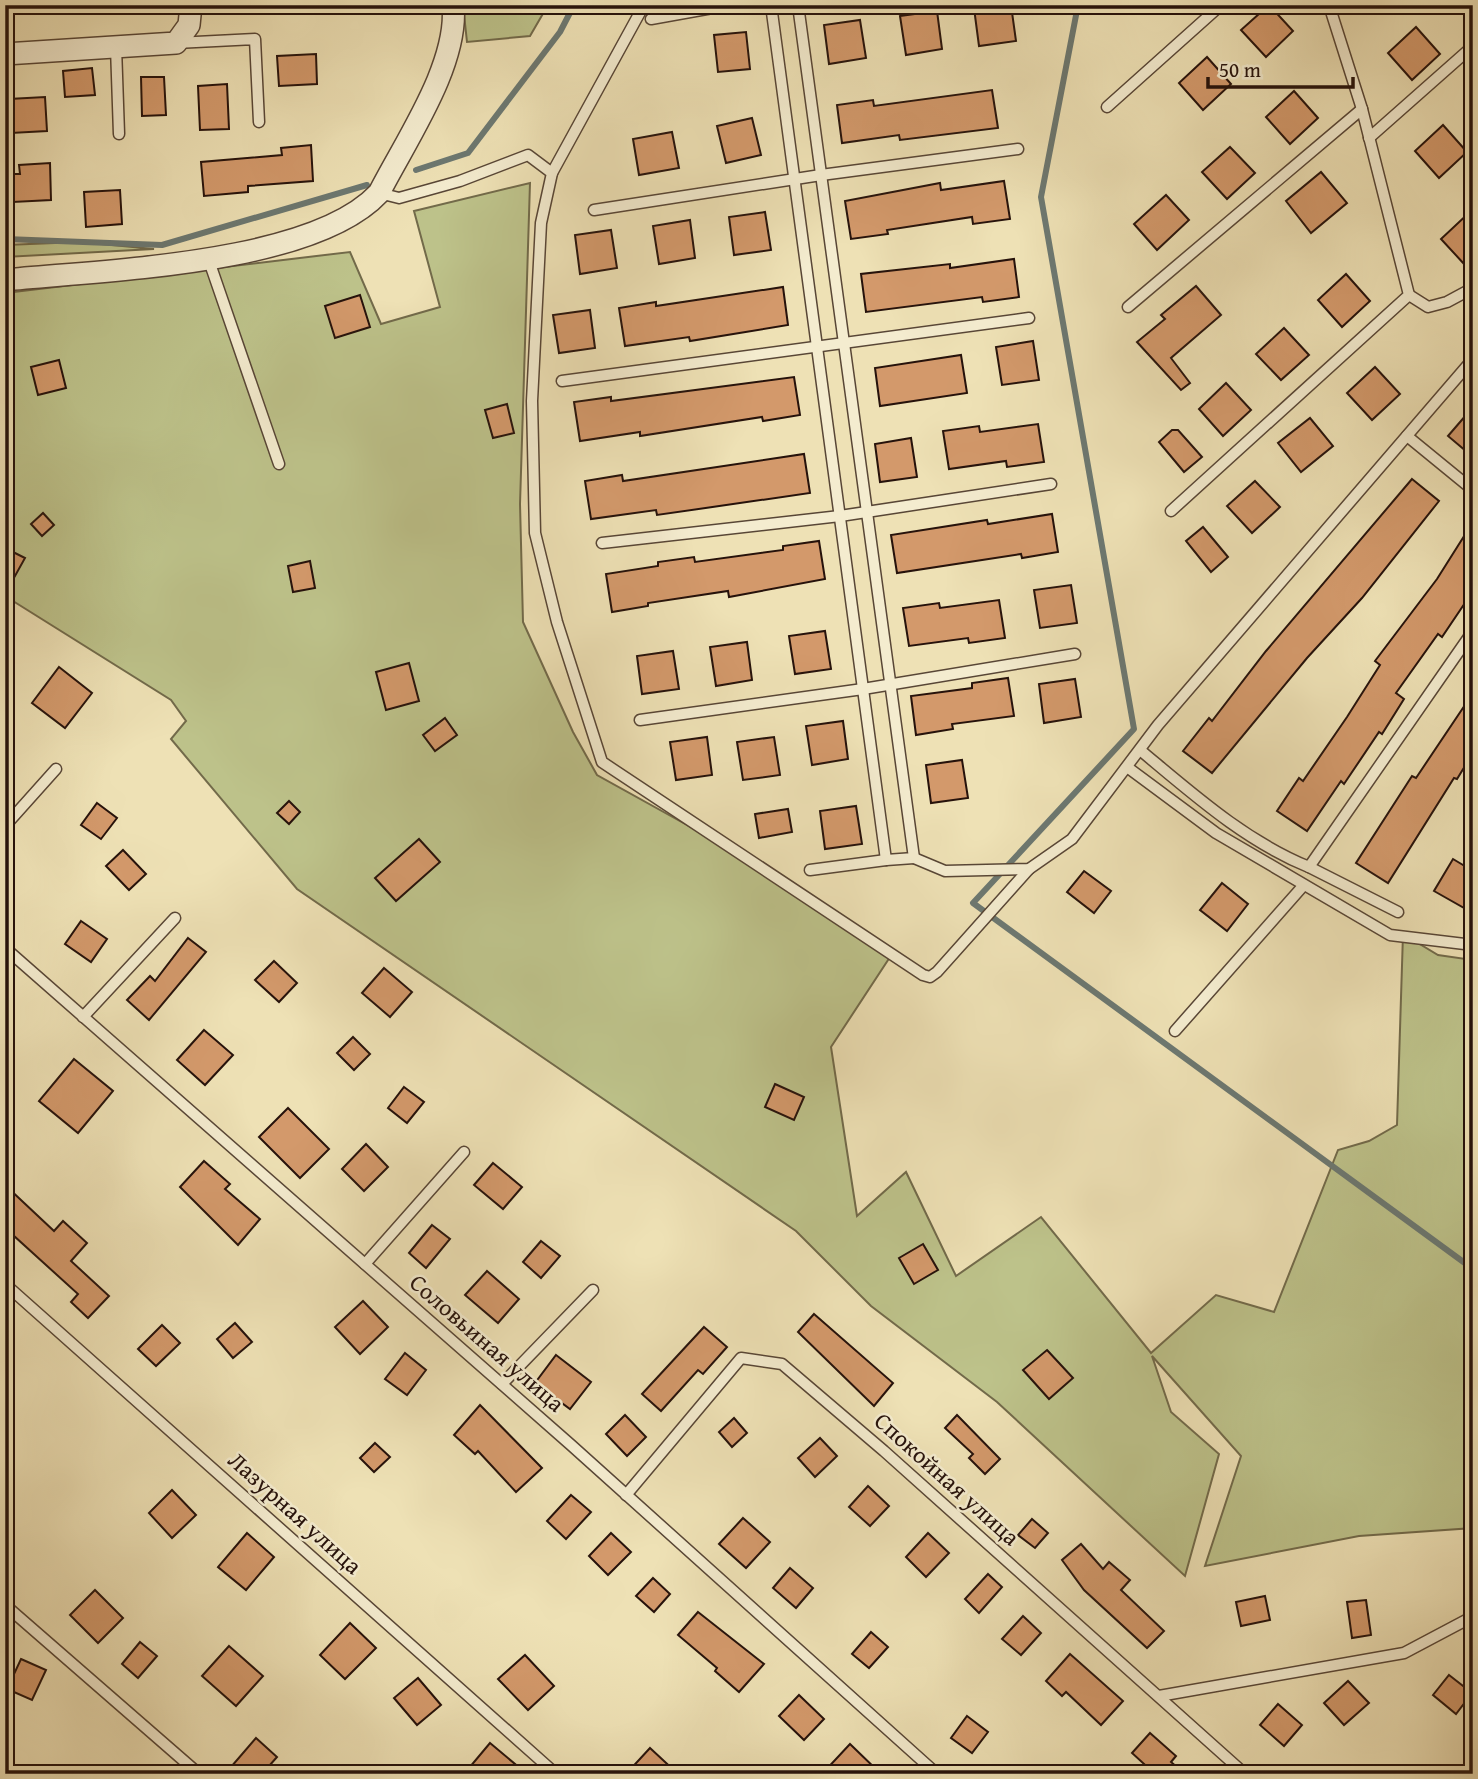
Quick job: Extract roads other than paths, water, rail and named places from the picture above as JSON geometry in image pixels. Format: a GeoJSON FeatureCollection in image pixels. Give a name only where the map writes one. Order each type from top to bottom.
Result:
{"type":"FeatureCollection","features":[{"type":"Feature","properties":{"kind":"street"},"geometry":{"type":"LineString","coordinates":[[5,54],[176,43],[189,26],[191,5]]}},
{"type":"Feature","properties":{"kind":"street"},"geometry":{"type":"LineString","coordinates":[[5,280],[111,272],[208,257],[290,241],[363,211],[379,193],[447,61],[455,24],[453,5]]}},
{"type":"Feature","properties":{"kind":"lane"},"geometry":{"type":"LineString","coordinates":[[644,5],[552,173],[541,223],[532,401],[535,533],[557,622],[602,762],[923,975],[930,977],[937,972],[1029,869],[1072,839],[1140,750],[1473,359]]}},
{"type":"Feature","properties":{"kind":"lane"},"geometry":{"type":"LineString","coordinates":[[651,19],[666,11],[729,5]]}},
{"type":"Feature","properties":{"kind":"lane"},"geometry":{"type":"LineString","coordinates":[[771,5],[886,860]]}},
{"type":"Feature","properties":{"kind":"lane"},"geometry":{"type":"LineString","coordinates":[[798,5],[914,858]]}},
{"type":"Feature","properties":{"kind":"lane"},"geometry":{"type":"LineString","coordinates":[[1107,107],[1221,5]]}},
{"type":"Feature","properties":{"kind":"lane"},"geometry":{"type":"LineString","coordinates":[[1329,5],[1362,109],[1409,295],[1428,306],[1447,302],[1473,288]]}},
{"type":"Feature","properties":{"kind":"lane"},"geometry":{"type":"LineString","coordinates":[[176,43],[255,39],[259,122]]}},
{"type":"Feature","properties":{"kind":"lane"},"geometry":{"type":"LineString","coordinates":[[1369,138],[1473,46]]}},
{"type":"Feature","properties":{"kind":"lane"},"geometry":{"type":"LineString","coordinates":[[116,47],[119,134]]}},
{"type":"Feature","properties":{"kind":"lane"},"geometry":{"type":"LineString","coordinates":[[1128,307],[1362,109]]}},
{"type":"Feature","properties":{"kind":"lane"},"geometry":{"type":"LineString","coordinates":[[594,210],[821,175],[1018,149]]}},
{"type":"Feature","properties":{"kind":"lane"},"geometry":{"type":"LineString","coordinates":[[379,193],[399,198],[460,181],[528,155],[552,173]]}},
{"type":"Feature","properties":{"kind":"lane"},"geometry":{"type":"LineString","coordinates":[[208,257],[279,464]]}},
{"type":"Feature","properties":{"kind":"lane"},"geometry":{"type":"LineString","coordinates":[[1171,511],[1409,295]]}},
{"type":"Feature","properties":{"kind":"lane"},"geometry":{"type":"LineString","coordinates":[[562,381],[818,349],[1029,318]]}},
{"type":"Feature","properties":{"kind":"lane"},"geometry":{"type":"LineString","coordinates":[[1407,436],[1473,490]]}},
{"type":"Feature","properties":{"kind":"lane"},"geometry":{"type":"LineString","coordinates":[[602,543],[840,516],[1051,485]]}},
{"type":"Feature","properties":{"kind":"lane"},"geometry":{"type":"LineString","coordinates":[[1310,867],[1473,631]]}},
{"type":"Feature","properties":{"kind":"lane"},"geometry":{"type":"LineString","coordinates":[[640,720],[863,689],[890,682],[1075,654]]}},
{"type":"Feature","properties":{"kind":"lane"},"geometry":{"type":"LineString","coordinates":[[1140,750],[1217,815],[1289,859],[1398,912]]}},
{"type":"Feature","properties":{"kind":"lane"},"geometry":{"type":"LineString","coordinates":[[1127,766],[1216,833],[1390,935],[1473,945]]}},
{"type":"Feature","properties":{"kind":"lane"},"geometry":{"type":"LineString","coordinates":[[5,826],[56,769]]}},
{"type":"Feature","properties":{"kind":"lane"},"geometry":{"type":"LineString","coordinates":[[810,870],[914,858],[944,870],[1029,869]]}},
{"type":"Feature","properties":{"kind":"lane"},"geometry":{"type":"LineString","coordinates":[[1175,1031],[1303,886]]}},
{"type":"Feature","properties":{"kind":"lane"},"geometry":{"type":"LineString","coordinates":[[83,1017],[175,918]]}},
{"type":"Feature","properties":{"kind":"lane","name":"Соловьиная улица"},"geometry":{"type":"LineString","coordinates":[[5,948],[502,1384],[937,1774]]}},
{"type":"Feature","properties":{"kind":"lane"},"geometry":{"type":"LineString","coordinates":[[365,1264],[464,1152]]}},
{"type":"Feature","properties":{"kind":"lane","name":"Лазурная улица"},"geometry":{"type":"LineString","coordinates":[[5,1284],[556,1774]]}},
{"type":"Feature","properties":{"kind":"lane"},"geometry":{"type":"LineString","coordinates":[[502,1384],[593,1290]]}},
{"type":"Feature","properties":{"kind":"lane","name":"Спокойная улица"},"geometry":{"type":"LineString","coordinates":[[626,1495],[741,1358],[782,1364],[884,1451],[1245,1774]]}},
{"type":"Feature","properties":{"kind":"lane"},"geometry":{"type":"LineString","coordinates":[[5,1605],[199,1774]]}},
{"type":"Feature","properties":{"kind":"lane"},"geometry":{"type":"LineString","coordinates":[[1159,1696],[1404,1653],[1472,1617]]}},
{"type":"Feature","properties":{"kind":"waterway"},"geometry":{"type":"LineString","coordinates":[[416,170],[468,153],[560,32],[574,5]]}},
{"type":"Feature","properties":{"kind":"waterway"},"geometry":{"type":"LineString","coordinates":[[1078,5],[1041,197],[1134,729],[973,903],[1473,1269]]}},
{"type":"Feature","properties":{"kind":"waterway"},"geometry":{"type":"LineString","coordinates":[[5,239],[162,245],[367,185]]}}]}
